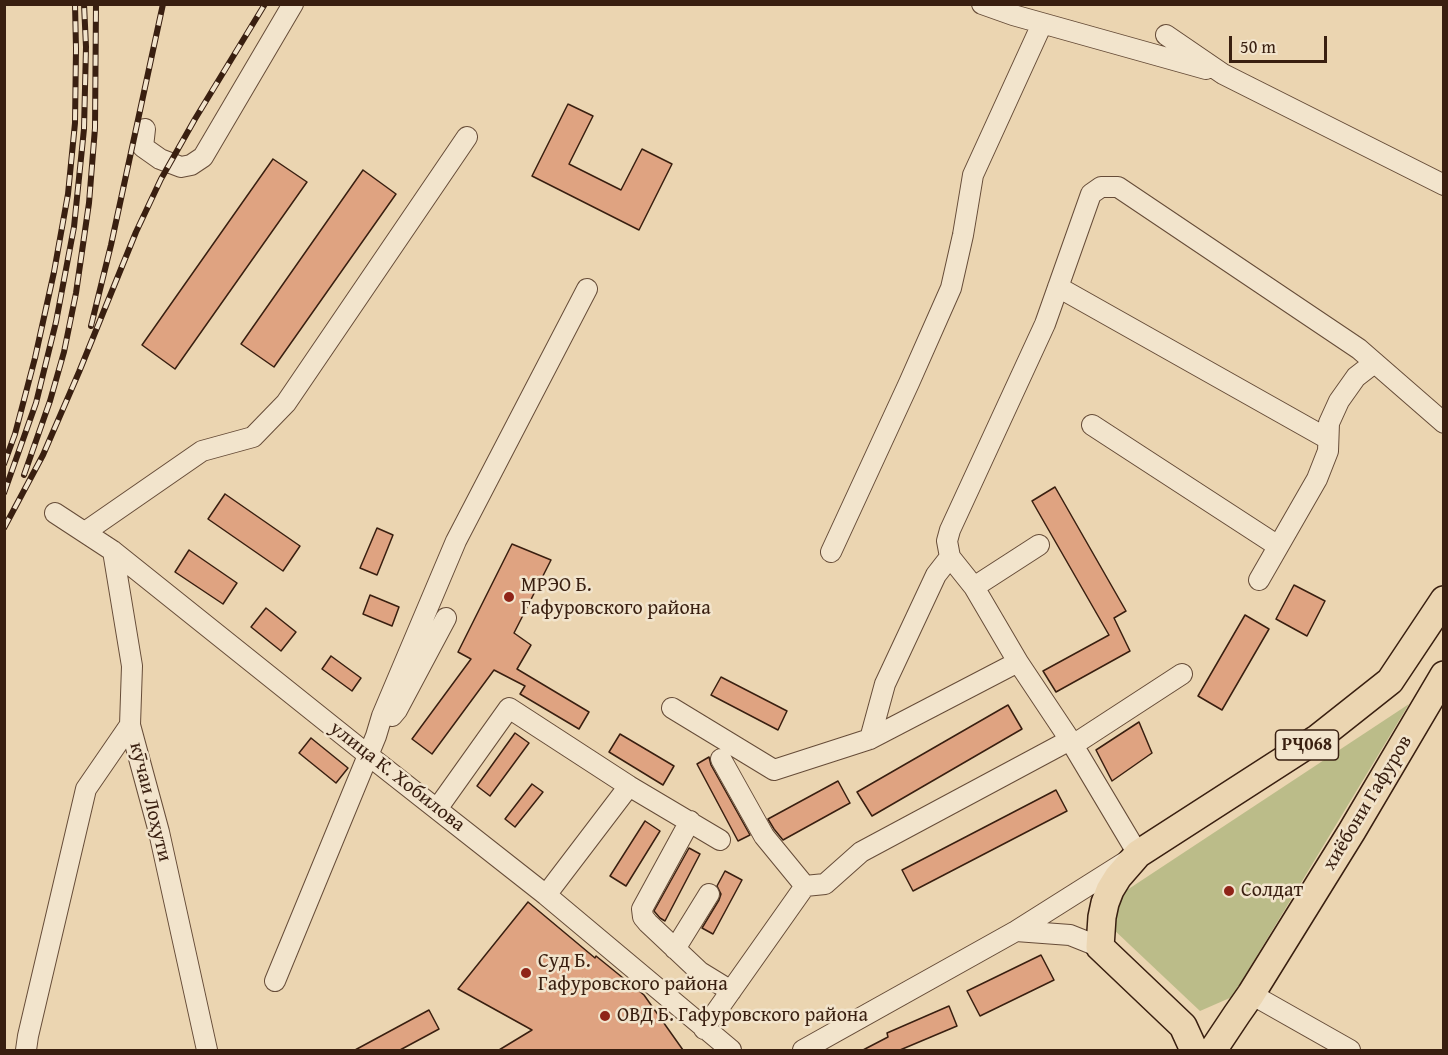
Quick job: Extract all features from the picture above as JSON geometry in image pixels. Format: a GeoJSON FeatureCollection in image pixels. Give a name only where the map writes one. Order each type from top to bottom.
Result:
{"type":"FeatureCollection","features":[{"type":"Feature","properties":{"kind":"highway","name":"РҶ068"},"geometry":{"type":"LineString","coordinates":[[1100,946],[1102,917],[1110,890],[1138,854],[1318,738],[1390,681],[1443,600]]}},
{"type":"Feature","properties":{"kind":"highway","name":"хиёбони Гафуров"},"geometry":{"type":"LineString","coordinates":[[1213,1050],[1352,831],[1443,675]]}},
{"type":"Feature","properties":{"kind":"highway"},"geometry":{"type":"LineString","coordinates":[[1100,946],[1183,1026],[1194,1050]]}},
{"type":"Feature","properties":{"kind":"highway"},"geometry":{"type":"LineString","coordinates":[[1183,1026],[1207,1024],[1244,1004]]}},
{"type":"Feature","properties":{"kind":"street"},"geometry":{"type":"LineString","coordinates":[[145,129],[143,147],[160,159],[181,166],[191,165],[202,157],[293,4]]}},
{"type":"Feature","properties":{"kind":"street"},"geometry":{"type":"LineString","coordinates":[[982,4],[1042,24],[1223,74]]}},
{"type":"Feature","properties":{"kind":"street"},"geometry":{"type":"LineString","coordinates":[[831,552],[951,288],[973,175],[1042,24]]}},
{"type":"Feature","properties":{"kind":"street"},"geometry":{"type":"LineString","coordinates":[[1166,35],[1223,74],[1443,184]]}},
{"type":"Feature","properties":{"kind":"street"},"geometry":{"type":"LineString","coordinates":[[85,532],[202,451],[253,437],[286,403],[467,137]]}},
{"type":"Feature","properties":{"kind":"street"},"geometry":{"type":"LineString","coordinates":[[803,1050],[1016,931],[1138,854],[1071,742],[1018,662],[974,586],[950,557],[947,541],[1045,324],[1091,194],[1101,187],[1118,187],[1359,350],[1443,423]]}},
{"type":"Feature","properties":{"kind":"street"},"geometry":{"type":"LineString","coordinates":[[1058,287],[1328,439]]}},
{"type":"Feature","properties":{"kind":"street"},"geometry":{"type":"LineString","coordinates":[[275,981],[376,736],[382,716],[456,541],[587,289]]}},
{"type":"Feature","properties":{"kind":"street"},"geometry":{"type":"LineString","coordinates":[[1260,580],[1317,479],[1328,451],[1329,423],[1339,401],[1356,377],[1374,363]]}},
{"type":"Feature","properties":{"kind":"street"},"geometry":{"type":"LineString","coordinates":[[1092,425],[1278,546]]}},
{"type":"Feature","properties":{"kind":"street","name":"улица К. Хобилова"},"geometry":{"type":"LineString","coordinates":[[55,513],[113,551],[546,895],[731,1050]]}},
{"type":"Feature","properties":{"kind":"street"},"geometry":{"type":"LineString","coordinates":[[974,586],[1039,545]]}},
{"type":"Feature","properties":{"kind":"street","name":"кӯчаи Лоҳути"},"geometry":{"type":"LineString","coordinates":[[113,551],[132,666],[130,725],[159,832],[207,1050]]}},
{"type":"Feature","properties":{"kind":"street"},"geometry":{"type":"LineString","coordinates":[[870,739],[885,684],[936,575],[950,557]]}},
{"type":"Feature","properties":{"kind":"street"},"geometry":{"type":"LineString","coordinates":[[376,736],[397,710],[446,618]]}},
{"type":"Feature","properties":{"kind":"street"},"geometry":{"type":"LineString","coordinates":[[672,708],[774,770],[870,739],[1018,662]]}},
{"type":"Feature","properties":{"kind":"street"},"geometry":{"type":"LineString","coordinates":[[704,1029],[805,886],[825,884],[861,852],[1071,742],[1182,674]]}},
{"type":"Feature","properties":{"kind":"street"},"geometry":{"type":"LineString","coordinates":[[437,809],[509,708],[629,786],[720,840]]}},
{"type":"Feature","properties":{"kind":"street"},"geometry":{"type":"LineString","coordinates":[[26,1050],[86,789],[130,725]]}},
{"type":"Feature","properties":{"kind":"street"},"geometry":{"type":"LineString","coordinates":[[721,759],[764,836],[805,886]]}},
{"type":"Feature","properties":{"kind":"street"},"geometry":{"type":"LineString","coordinates":[[546,895],[629,786]]}},
{"type":"Feature","properties":{"kind":"street"},"geometry":{"type":"LineString","coordinates":[[690,821],[642,909],[643,917],[700,972],[731,991]]}},
{"type":"Feature","properties":{"kind":"street"},"geometry":{"type":"LineString","coordinates":[[675,949],[709,894]]}},
{"type":"Feature","properties":{"kind":"street"},"geometry":{"type":"LineString","coordinates":[[1016,931],[1070,935],[1100,946]]}},
{"type":"Feature","properties":{"kind":"street"},"geometry":{"type":"LineString","coordinates":[[1244,1004],[1350,1050]]}},
{"type":"Feature","properties":{"kind":"green space"},"geometry":{"type":"Polygon","coordinates":[[[1409,704],[1232,997],[1200,1011],[1112,928],[1124,892],[1409,704]]]}},
{"type":"Feature","properties":{"kind":"building"},"geometry":{"type":"Polygon","coordinates":[[[568,104],[593,116],[569,164],[621,190],[642,149],[672,164],[639,230],[532,176],[568,104]]]}},
{"type":"Feature","properties":{"kind":"building"},"geometry":{"type":"Polygon","coordinates":[[[273,159],[307,182],[175,369],[142,345],[273,159]]]}},
{"type":"Feature","properties":{"kind":"building"},"geometry":{"type":"Polygon","coordinates":[[[363,170],[396,194],[274,367],[241,344],[363,170]]]}},
{"type":"Feature","properties":{"kind":"building"},"geometry":{"type":"Polygon","coordinates":[[[1055,487],[1126,611],[1114,618],[1130,651],[1056,692],[1043,671],[1109,635],[1032,501],[1055,487]]]}},
{"type":"Feature","properties":{"kind":"building"},"geometry":{"type":"Polygon","coordinates":[[[225,494],[300,546],[283,571],[208,519],[225,494]]]}},
{"type":"Feature","properties":{"kind":"building"},"geometry":{"type":"Polygon","coordinates":[[[377,528],[393,535],[377,575],[360,568],[377,528]]]}},
{"type":"Feature","properties":{"kind":"building"},"geometry":{"type":"Polygon","coordinates":[[[512,544],[551,560],[514,633],[531,645],[517,669],[589,712],[579,729],[520,694],[525,686],[494,670],[432,754],[412,739],[471,659],[458,652],[512,544]]]}},
{"type":"Feature","properties":{"kind":"building"},"geometry":{"type":"Polygon","coordinates":[[[189,550],[237,583],[223,604],[175,572],[189,550]]]}},
{"type":"Feature","properties":{"kind":"building"},"geometry":{"type":"Polygon","coordinates":[[[1294,585],[1325,601],[1307,636],[1276,619],[1294,585]]]}},
{"type":"Feature","properties":{"kind":"building"},"geometry":{"type":"Polygon","coordinates":[[[370,595],[399,607],[392,626],[363,614],[370,595]]]}},
{"type":"Feature","properties":{"kind":"building"},"geometry":{"type":"Polygon","coordinates":[[[266,608],[296,632],[281,651],[251,627],[266,608]]]}},
{"type":"Feature","properties":{"kind":"building"},"geometry":{"type":"Polygon","coordinates":[[[1245,615],[1269,629],[1222,710],[1198,696],[1245,615]]]}},
{"type":"Feature","properties":{"kind":"building"},"geometry":{"type":"Polygon","coordinates":[[[331,656],[361,678],[352,691],[322,669],[331,656]]]}},
{"type":"Feature","properties":{"kind":"building"},"geometry":{"type":"Polygon","coordinates":[[[721,677],[787,711],[778,730],[711,695],[721,677]]]}},
{"type":"Feature","properties":{"kind":"building"},"geometry":{"type":"Polygon","coordinates":[[[1008,705],[1022,729],[872,816],[857,792],[1008,705]]]}},
{"type":"Feature","properties":{"kind":"building"},"geometry":{"type":"Polygon","coordinates":[[[1139,722],[1152,753],[1112,781],[1096,750],[1139,722]]]}},
{"type":"Feature","properties":{"kind":"building"},"geometry":{"type":"Polygon","coordinates":[[[515,733],[529,743],[490,796],[477,786],[515,733]]]}},
{"type":"Feature","properties":{"kind":"building"},"geometry":{"type":"Polygon","coordinates":[[[620,734],[674,766],[663,785],[609,752],[620,734]]]}},
{"type":"Feature","properties":{"kind":"building"},"geometry":{"type":"Polygon","coordinates":[[[311,738],[348,768],[336,783],[299,753],[311,738]]]}},
{"type":"Feature","properties":{"kind":"building"},"geometry":{"type":"Polygon","coordinates":[[[709,757],[711,765],[750,835],[738,841],[697,764],[709,757]]]}},
{"type":"Feature","properties":{"kind":"building"},"geometry":{"type":"Polygon","coordinates":[[[838,781],[850,803],[783,840],[768,819],[838,781]]]}},
{"type":"Feature","properties":{"kind":"building"},"geometry":{"type":"Polygon","coordinates":[[[532,784],[543,792],[515,827],[505,819],[532,784]]]}},
{"type":"Feature","properties":{"kind":"building"},"geometry":{"type":"Polygon","coordinates":[[[1056,790],[1067,811],[913,891],[902,870],[1056,790]]]}},
{"type":"Feature","properties":{"kind":"building"},"geometry":{"type":"Polygon","coordinates":[[[645,821],[660,831],[626,886],[610,876],[645,821]]]}},
{"type":"Feature","properties":{"kind":"building"},"geometry":{"type":"Polygon","coordinates":[[[689,848],[700,854],[665,921],[654,911],[689,848]]]}},
{"type":"Feature","properties":{"kind":"building"},"geometry":{"type":"Polygon","coordinates":[[[725,871],[742,880],[713,934],[702,928],[719,900],[721,894],[717,886],[725,871]]]}},
{"type":"Feature","properties":{"kind":"building"},"geometry":{"type":"Polygon","coordinates":[[[528,902],[644,995],[683,1050],[499,1050],[532,1030],[458,989],[528,902]]]}},
{"type":"Feature","properties":{"kind":"building"},"geometry":{"type":"Polygon","coordinates":[[[1041,955],[1054,980],[980,1016],[967,991],[1041,955]]]}},
{"type":"Feature","properties":{"kind":"building"},"geometry":{"type":"Polygon","coordinates":[[[949,1006],[957,1026],[900,1050],[863,1050],[888,1037],[887,1033],[949,1006]]]}},
{"type":"Feature","properties":{"kind":"building"},"geometry":{"type":"Polygon","coordinates":[[[429,1010],[439,1029],[400,1050],[355,1050],[429,1010]]]}},
{"type":"Feature","properties":{"kind":"railway"},"geometry":{"type":"LineString","coordinates":[[4,464],[15,434],[35,358],[68,194],[75,123],[75,4]]}},
{"type":"Feature","properties":{"kind":"railway"},"geometry":{"type":"LineString","coordinates":[[4,493],[36,403],[56,322],[74,227],[84,129],[86,47],[84,4]]}},
{"type":"Feature","properties":{"kind":"railway"},"geometry":{"type":"LineString","coordinates":[[24,475],[50,401],[64,352],[76,293],[89,203],[95,128],[96,4]]}},
{"type":"Feature","properties":{"kind":"railway"},"geometry":{"type":"LineString","coordinates":[[91,326],[111,245],[163,4]]}},
{"type":"Feature","properties":{"kind":"railway"},"geometry":{"type":"LineString","coordinates":[[4,528],[43,455],[136,232],[161,179],[265,4]]}},
{"type":"Feature","properties":{"kind":"place","name":"МРЭО Б. Гафуровского района"},"geometry":{"type":"Point","coordinates":[509,597]}},
{"type":"Feature","properties":{"kind":"place","name":"Солдат"},"geometry":{"type":"Point","coordinates":[1229,891]}},
{"type":"Feature","properties":{"kind":"place","name":"Суд Б. Гафуровского района"},"geometry":{"type":"Point","coordinates":[526,973]}},
{"type":"Feature","properties":{"kind":"place","name":"ОВД Б. Гафуровского района"},"geometry":{"type":"Point","coordinates":[605,1016]}}]}
